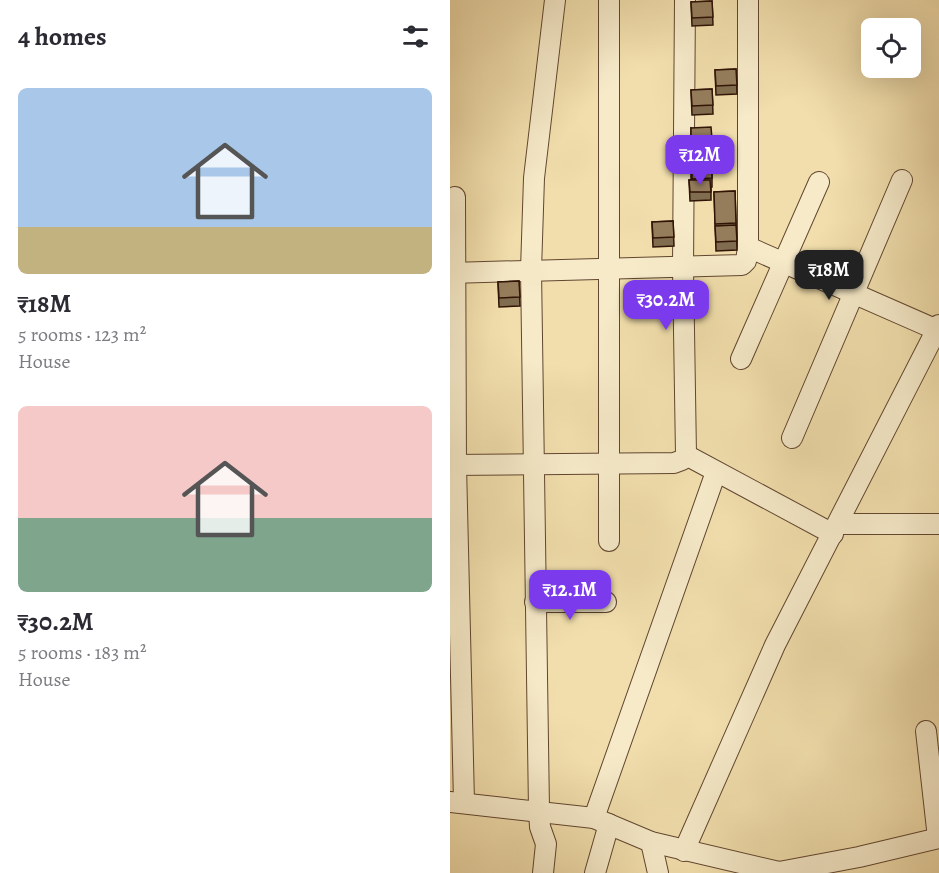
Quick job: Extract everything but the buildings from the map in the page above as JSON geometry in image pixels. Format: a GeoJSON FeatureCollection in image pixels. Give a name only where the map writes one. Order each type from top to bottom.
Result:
{"type":"FeatureCollection","features":[{"type":"Feature","properties":{"kind":"street"},"geometry":{"type":"LineString","coordinates":[[543,873],[546,844],[540,827],[539,810],[531,270],[533,186],[555,0]]}},
{"type":"Feature","properties":{"kind":"street"},"geometry":{"type":"LineString","coordinates":[[609,0],[609,541]]}},
{"type":"Feature","properties":{"kind":"street"},"geometry":{"type":"LineString","coordinates":[[453,465],[674,463],[682,460],[686,455],[683,268],[685,0]]}},
{"type":"Feature","properties":{"kind":"street"},"geometry":{"type":"LineString","coordinates":[[453,273],[742,265],[746,261],[748,247],[748,0]]}},
{"type":"Feature","properties":{"kind":"street"},"geometry":{"type":"LineString","coordinates":[[792,438],[902,180]]}},
{"type":"Feature","properties":{"kind":"street"},"geometry":{"type":"LineString","coordinates":[[741,359],[819,182]]}},
{"type":"Feature","properties":{"kind":"street"},"geometry":{"type":"LineString","coordinates":[[455,197],[453,465],[457,802],[539,810],[602,821],[651,842],[779,873],[939,838],[926,731]]}},
{"type":"Feature","properties":{"kind":"street"},"geometry":{"type":"LineString","coordinates":[[684,851],[775,645],[937,333],[748,247]]}},
{"type":"Feature","properties":{"kind":"street"},"geometry":{"type":"LineString","coordinates":[[686,455],[716,472],[836,529],[939,524]]}},
{"type":"Feature","properties":{"kind":"street"},"geometry":{"type":"LineString","coordinates":[[596,873],[602,821],[716,472]]}},
{"type":"Feature","properties":{"kind":"street"},"geometry":{"type":"LineString","coordinates":[[535,602],[606,602]]}},
{"type":"Feature","properties":{"kind":"street"},"geometry":{"type":"LineString","coordinates":[[651,842],[658,873]]}}]}
